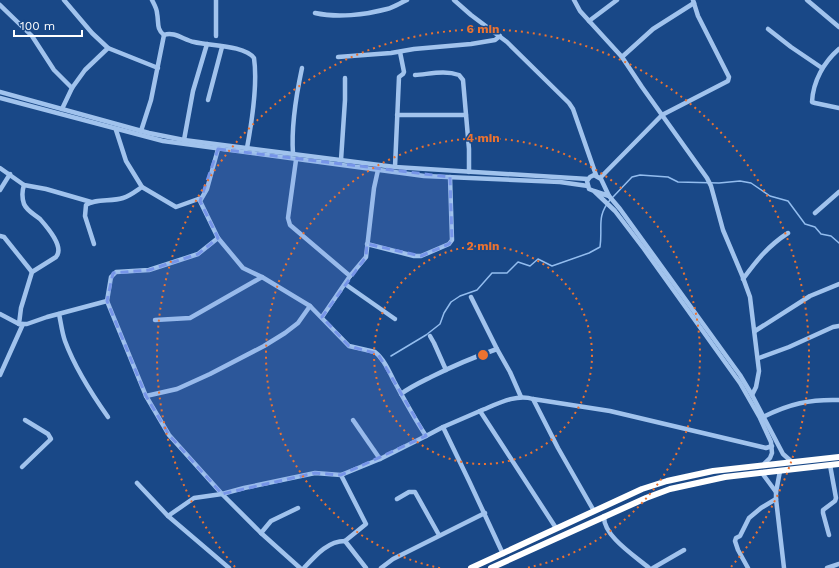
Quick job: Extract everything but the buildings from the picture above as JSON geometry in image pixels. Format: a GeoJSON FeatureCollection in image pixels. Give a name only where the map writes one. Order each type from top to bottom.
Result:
{"type":"FeatureCollection","features":[{"type":"Feature","properties":{"kind":"highway"},"geometry":{"type":"LineString","coordinates":[[471,568],[642,489],[667,481],[713,471],[839,457]]}},
{"type":"Feature","properties":{"kind":"highway"},"geometry":{"type":"LineString","coordinates":[[494,558],[494,567],[604,516],[670,489],[725,477],[839,464]]}},
{"type":"Feature","properties":{"kind":"street"},"geometry":{"type":"LineString","coordinates":[[64,0],[92,33],[108,48],[158,68]]}},
{"type":"Feature","properties":{"kind":"street"},"geometry":{"type":"LineString","coordinates":[[141,130],[151,100],[164,35],[157,25],[158,13],[152,0]]}},
{"type":"Feature","properties":{"kind":"street"},"geometry":{"type":"LineString","coordinates":[[216,0],[216,36]]}},
{"type":"Feature","properties":{"kind":"street"},"geometry":{"type":"LineString","coordinates":[[315,13],[338,16],[365,13],[388,8],[407,0]]}},
{"type":"Feature","properties":{"kind":"street"},"geometry":{"type":"LineString","coordinates":[[454,0],[471,16],[500,36],[573,109],[598,176],[610,198],[724,352],[752,395],[783,454],[792,462]]}},
{"type":"Feature","properties":{"kind":"street"},"geometry":{"type":"LineString","coordinates":[[574,0],[580,11],[622,57],[707,178],[711,186],[723,230],[750,297],[759,371],[756,387],[752,395]]}},
{"type":"Feature","properties":{"kind":"street"},"geometry":{"type":"LineString","coordinates":[[589,21],[617,0]]}},
{"type":"Feature","properties":{"kind":"street"},"geometry":{"type":"LineString","coordinates":[[807,0],[839,27]]}},
{"type":"Feature","properties":{"kind":"street"},"geometry":{"type":"LineString","coordinates":[[0,92],[184,140],[395,167],[588,179],[592,176],[598,176],[662,116],[728,80],[729,77],[703,27],[693,1],[653,30],[622,57]]}},
{"type":"Feature","properties":{"kind":"street"},"geometry":{"type":"LineString","coordinates":[[0,5],[32,36],[54,70],[72,88]]}},
{"type":"Feature","properties":{"kind":"street"},"geometry":{"type":"LineString","coordinates":[[768,29],[822,68]]}},
{"type":"Feature","properties":{"kind":"street"},"geometry":{"type":"LineString","coordinates":[[164,35],[168,33],[175,34],[194,42],[246,51],[254,58],[255,77],[253,112],[247,148]]}},
{"type":"Feature","properties":{"kind":"street"},"geometry":{"type":"LineString","coordinates":[[338,57],[471,44],[495,40],[500,36]]}},
{"type":"Feature","properties":{"kind":"street"},"geometry":{"type":"LineString","coordinates":[[184,140],[193,91],[207,44]]}},
{"type":"Feature","properties":{"kind":"street"},"geometry":{"type":"LineString","coordinates":[[208,100],[222,46]]}},
{"type":"Feature","properties":{"kind":"street"},"geometry":{"type":"LineString","coordinates":[[62,109],[72,88],[85,70],[108,48]]}},
{"type":"Feature","properties":{"kind":"street"},"geometry":{"type":"LineString","coordinates":[[839,49],[822,68],[812,102],[839,108]]}},
{"type":"Feature","properties":{"kind":"street"},"geometry":{"type":"LineString","coordinates":[[395,167],[399,77],[404,72],[400,52]]}},
{"type":"Feature","properties":{"kind":"street"},"geometry":{"type":"LineString","coordinates":[[293,154],[293,127],[302,68]]}},
{"type":"Feature","properties":{"kind":"street"},"geometry":{"type":"LineString","coordinates":[[415,76],[439,73],[459,75],[464,83],[469,149],[469,172]]}},
{"type":"Feature","properties":{"kind":"street"},"geometry":{"type":"LineString","coordinates":[[341,160],[345,78]]}},
{"type":"Feature","properties":{"kind":"street"},"geometry":{"type":"LineString","coordinates":[[0,98],[116,130],[163,141],[424,176],[560,182],[588,186],[607,203],[644,249],[729,366],[760,418],[772,446],[772,454],[762,466]]}},
{"type":"Feature","properties":{"kind":"street"},"geometry":{"type":"LineString","coordinates":[[397,116],[466,115]]}},
{"type":"Feature","properties":{"kind":"street"},"geometry":{"type":"LineString","coordinates":[[116,130],[126,161],[142,187],[176,207],[201,198]]}},
{"type":"Feature","properties":{"kind":"street"},"geometry":{"type":"LineString","coordinates":[[218,149],[207,189],[200,201],[218,238],[243,268],[262,277],[310,306],[349,346],[378,354],[426,436]]}},
{"type":"Feature","properties":{"kind":"street"},"geometry":{"type":"LineString","coordinates":[[296,160],[288,218],[290,225],[350,276]]}},
{"type":"Feature","properties":{"kind":"street"},"geometry":{"type":"LineString","coordinates":[[0,168],[24,185],[46,189],[91,202],[125,198],[142,187]]}},
{"type":"Feature","properties":{"kind":"street"},"geometry":{"type":"LineString","coordinates":[[322,317],[350,276],[366,257],[374,188],[378,170]]}},
{"type":"Feature","properties":{"kind":"street"},"geometry":{"type":"LineString","coordinates":[[0,190],[10,174]]}},
{"type":"Feature","properties":{"kind":"street"},"geometry":{"type":"LineString","coordinates":[[367,244],[414,256],[421,256],[449,244],[452,240],[450,177]]}},
{"type":"Feature","properties":{"kind":"street"},"geometry":{"type":"LineString","coordinates":[[588,179],[588,186]]}},
{"type":"Feature","properties":{"kind":"street"},"geometry":{"type":"LineString","coordinates":[[0,375],[21,324],[21,308],[32,272],[56,257],[58,254],[59,246],[40,220],[26,208],[22,198],[24,185]]}},
{"type":"Feature","properties":{"kind":"street"},"geometry":{"type":"LineString","coordinates":[[594,191],[610,198]]}},
{"type":"Feature","properties":{"kind":"street"},"geometry":{"type":"LineString","coordinates":[[815,213],[839,192]]}},
{"type":"Feature","properties":{"kind":"street"},"geometry":{"type":"LineString","coordinates":[[91,202],[86,205],[85,216],[94,244]]}},
{"type":"Feature","properties":{"kind":"street"},"geometry":{"type":"LineString","coordinates":[[743,279],[760,256],[775,242],[788,233]]}},
{"type":"Feature","properties":{"kind":"street"},"geometry":{"type":"LineString","coordinates":[[0,236],[4,237],[32,272]]}},
{"type":"Feature","properties":{"kind":"street"},"geometry":{"type":"LineString","coordinates":[[218,238],[198,254],[149,270],[116,272],[111,277],[107,301],[146,396],[169,435],[222,494],[261,533],[300,568]]}},
{"type":"Feature","properties":{"kind":"street"},"geometry":{"type":"LineString","coordinates":[[155,320],[190,318],[262,277]]}},
{"type":"Feature","properties":{"kind":"street"},"geometry":{"type":"LineString","coordinates":[[345,284],[395,319]]}},
{"type":"Feature","properties":{"kind":"street"},"geometry":{"type":"LineString","coordinates":[[755,331],[810,296],[839,284]]}},
{"type":"Feature","properties":{"kind":"street"},"geometry":{"type":"LineString","coordinates":[[471,297],[510,372],[521,397]]}},
{"type":"Feature","properties":{"kind":"street"},"geometry":{"type":"LineString","coordinates":[[0,314],[21,324],[27,324],[107,301]]}},
{"type":"Feature","properties":{"kind":"street"},"geometry":{"type":"LineString","coordinates":[[146,396],[177,389],[264,346],[285,334],[298,323],[310,306]]}},
{"type":"Feature","properties":{"kind":"street"},"geometry":{"type":"LineString","coordinates":[[59,314],[64,340],[72,357],[94,398],[108,416]]}},
{"type":"Feature","properties":{"kind":"street"},"geometry":{"type":"LineString","coordinates":[[758,358],[839,326]]}},
{"type":"Feature","properties":{"kind":"street"},"geometry":{"type":"LineString","coordinates":[[430,336],[446,370]]}},
{"type":"Feature","properties":{"kind":"street"},"geometry":{"type":"LineString","coordinates":[[401,394],[419,383],[468,359],[497,349]]}},
{"type":"Feature","properties":{"kind":"street"},"geometry":{"type":"LineString","coordinates":[[168,516],[194,498],[222,494],[244,488],[315,474],[341,475],[380,459],[443,427],[499,403],[521,397],[610,411],[762,447],[772,446]]}},
{"type":"Feature","properties":{"kind":"street"},"geometry":{"type":"LineString","coordinates":[[532,399],[594,511]]}},
{"type":"Feature","properties":{"kind":"street"},"geometry":{"type":"LineString","coordinates":[[764,417],[797,404],[820,399],[839,400]]}},
{"type":"Feature","properties":{"kind":"street"},"geometry":{"type":"LineString","coordinates":[[480,411],[556,528]]}},
{"type":"Feature","properties":{"kind":"street"},"geometry":{"type":"LineString","coordinates":[[22,467],[51,439],[48,434],[25,420]]}},
{"type":"Feature","properties":{"kind":"street"},"geometry":{"type":"LineString","coordinates":[[353,420],[380,459]]}},
{"type":"Feature","properties":{"kind":"street"},"geometry":{"type":"LineString","coordinates":[[443,427],[485,512],[503,554]]}},
{"type":"Feature","properties":{"kind":"street"},"geometry":{"type":"LineString","coordinates":[[829,535],[823,510],[836,501],[830,465]]}},
{"type":"Feature","properties":{"kind":"street"},"geometry":{"type":"LineString","coordinates":[[780,471],[776,499],[784,568]]}},
{"type":"Feature","properties":{"kind":"street"},"geometry":{"type":"LineString","coordinates":[[762,473],[776,492]]}},
{"type":"Feature","properties":{"kind":"street"},"geometry":{"type":"LineString","coordinates":[[304,568],[318,553],[337,541],[346,541],[366,524],[341,475]]}},
{"type":"Feature","properties":{"kind":"street"},"geometry":{"type":"LineString","coordinates":[[137,483],[168,516],[229,568]]}},
{"type":"Feature","properties":{"kind":"street"},"geometry":{"type":"LineString","coordinates":[[397,499],[409,492],[415,492],[439,535]]}},
{"type":"Feature","properties":{"kind":"street"},"geometry":{"type":"LineString","coordinates":[[748,568],[738,550],[735,541],[736,538],[740,536],[749,518],[761,508],[776,499]]}},
{"type":"Feature","properties":{"kind":"street"},"geometry":{"type":"LineString","coordinates":[[261,533],[271,521],[298,508]]}},
{"type":"Feature","properties":{"kind":"street"},"geometry":{"type":"LineString","coordinates":[[382,568],[393,558],[485,512]]}},
{"type":"Feature","properties":{"kind":"street"},"geometry":{"type":"LineString","coordinates":[[604,516],[604,522],[615,539],[646,567]]}},
{"type":"Feature","properties":{"kind":"street"},"geometry":{"type":"LineString","coordinates":[[346,541],[366,568]]}},
{"type":"Feature","properties":{"kind":"street"},"geometry":{"type":"LineString","coordinates":[[653,568],[684,550]]}},
{"type":"Feature","properties":{"kind":"street"},"geometry":{"type":"LineString","coordinates":[[827,568],[839,564]]}},
{"type":"Feature","properties":{"kind":"highlighted area"},"geometry":{"type":"Polygon","coordinates":[[[218,149],[450,177],[452,240],[449,244],[421,256],[367,244],[366,257],[322,317],[349,346],[378,354],[426,436],[341,475],[315,473],[222,494],[169,435],[146,396],[107,301],[113,273],[149,270],[198,254],[218,238],[200,201],[218,149]]]}},
{"type":"Feature","properties":{"kind":"waterway"},"geometry":{"type":"LineString","coordinates":[[613,197],[632,177],[640,175],[668,177],[678,182],[719,183],[740,181],[751,183],[770,196],[788,201],[805,224],[815,227],[821,234],[831,236],[839,243]]}},
{"type":"Feature","properties":{"kind":"waterway"},"geometry":{"type":"LineString","coordinates":[[391,356],[426,335],[440,324],[444,313],[451,302],[460,296],[477,290],[492,273],[507,273],[518,262],[530,266],[538,259],[552,266],[589,253],[600,247],[601,217],[610,200]]}}]}
